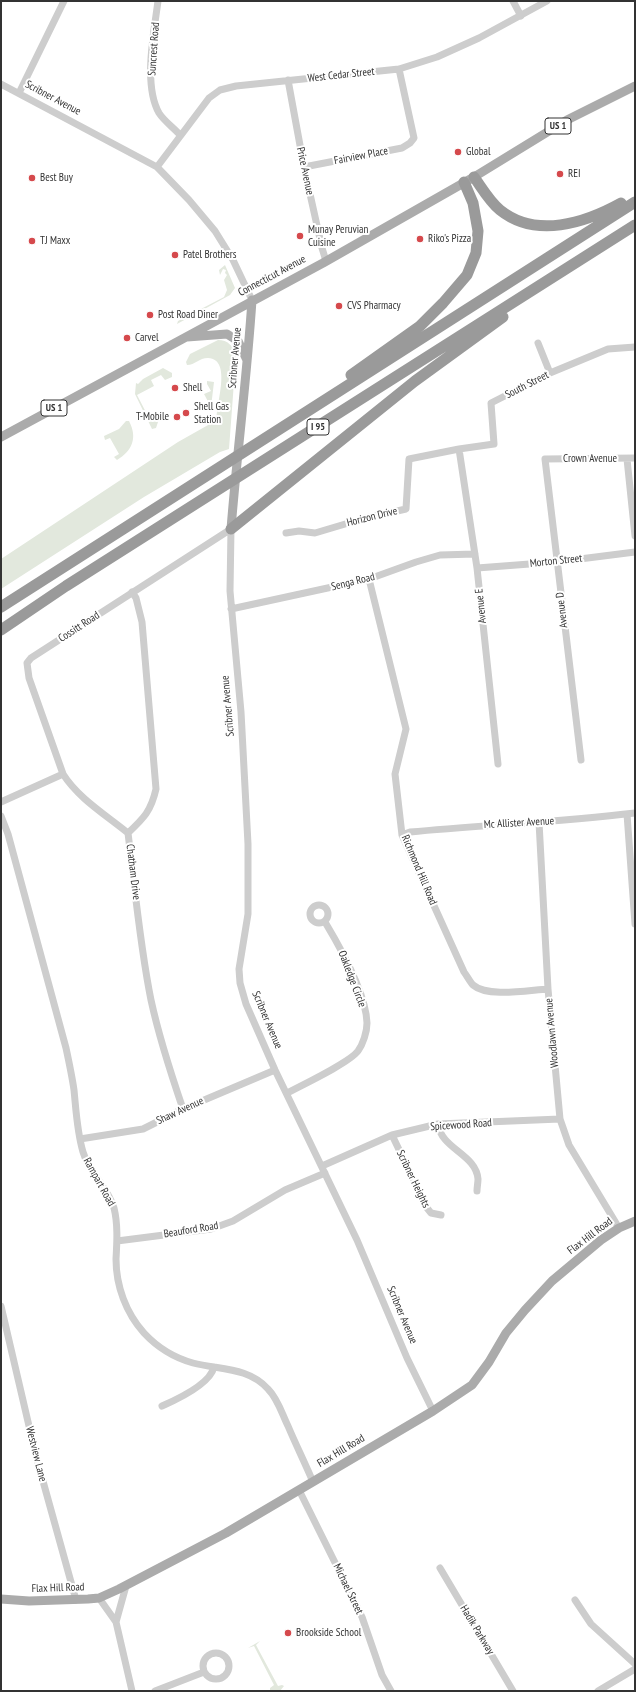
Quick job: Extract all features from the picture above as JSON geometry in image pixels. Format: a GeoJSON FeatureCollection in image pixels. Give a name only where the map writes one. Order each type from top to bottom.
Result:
{"type":"FeatureCollection","features":[{"type":"Feature","properties":{"kind":"highway"},"geometry":{"type":"LineString","coordinates":[[474,176],[489,198],[500,210],[517,221],[533,225],[556,226],[582,220],[610,209],[635,195]]}},
{"type":"Feature","properties":{"kind":"highway"},"geometry":{"type":"LineString","coordinates":[[278,429],[420,326],[443,303],[467,275],[476,253],[478,231],[473,203],[464,182]]}},
{"type":"Feature","properties":{"kind":"highway","name":"I 95"},"geometry":{"type":"LineString","coordinates":[[1,607],[635,202]]}},
{"type":"Feature","properties":{"kind":"highway","name":"I 95"},"geometry":{"type":"LineString","coordinates":[[1,630],[60,590],[635,225]]}},
{"type":"Feature","properties":{"kind":"highway"},"geometry":{"type":"LineString","coordinates":[[231,529],[415,381],[618,236]]}},
{"type":"Feature","properties":{"kind":"main road","name":"Connecticut Avenue"},"geometry":{"type":"LineString","coordinates":[[1,437],[326,261],[464,182],[567,120],[635,86]]}},
{"type":"Feature","properties":{"kind":"main road","name":"Scribner Avenue"},"geometry":{"type":"LineString","coordinates":[[231,529],[238,442],[248,362],[252,300]]}},
{"type":"Feature","properties":{"kind":"main road"},"geometry":{"type":"LineString","coordinates":[[183,338],[221,333],[231,335],[240,344],[248,362]]}},
{"type":"Feature","properties":{"kind":"main road","name":"Flax Hill Road"},"geometry":{"type":"LineString","coordinates":[[1,1599],[29,1601],[99,1598],[126,1586],[199,1548],[433,1411],[472,1385],[506,1333],[538,1296],[601,1240],[619,1228],[635,1222]]}},
{"type":"Feature","properties":{"kind":"street"},"geometry":{"type":"LineString","coordinates":[[19,93],[64,1]]}},
{"type":"Feature","properties":{"kind":"street","name":"Suncrest Road"},"geometry":{"type":"LineString","coordinates":[[158,1],[152,48],[151,79],[155,102],[160,113],[180,136]]}},
{"type":"Feature","properties":{"kind":"street"},"geometry":{"type":"LineString","coordinates":[[513,1],[521,16]]}},
{"type":"Feature","properties":{"kind":"street","name":"West Cedar Street"},"geometry":{"type":"LineString","coordinates":[[156,167],[204,103],[220,90],[236,86],[399,69],[437,57],[479,38],[547,1]]}},
{"type":"Feature","properties":{"kind":"street","name":"Fairview Place"},"geometry":{"type":"LineString","coordinates":[[304,167],[402,148],[410,143],[414,138],[399,69]]}},
{"type":"Feature","properties":{"kind":"street","name":"Price Avenue"},"geometry":{"type":"LineString","coordinates":[[288,80],[304,167],[326,261]]}},
{"type":"Feature","properties":{"kind":"street","name":"Scribner Avenue"},"geometry":{"type":"LineString","coordinates":[[1,84],[156,167],[189,200],[215,231],[233,260],[252,300]]}},
{"type":"Feature","properties":{"kind":"street"},"geometry":{"type":"LineString","coordinates":[[538,343],[550,373]]}},
{"type":"Feature","properties":{"kind":"street","name":"South Street"},"geometry":{"type":"LineString","coordinates":[[458,449],[494,444],[492,403],[550,373],[608,349],[635,347]]}},
{"type":"Feature","properties":{"kind":"street","name":"Horizon Drive"},"geometry":{"type":"LineString","coordinates":[[286,533],[299,531],[315,533],[406,508],[409,459],[458,449]]}},
{"type":"Feature","properties":{"kind":"street","name":"Avenue E"},"geometry":{"type":"LineString","coordinates":[[458,449],[477,568],[498,764]]}},
{"type":"Feature","properties":{"kind":"street","name":"Crown Avenue"},"geometry":{"type":"LineString","coordinates":[[545,459],[635,458]]}},
{"type":"Feature","properties":{"kind":"street","name":"Avenue D"},"geometry":{"type":"LineString","coordinates":[[545,459],[580,760]]}},
{"type":"Feature","properties":{"kind":"street"},"geometry":{"type":"LineString","coordinates":[[627,459],[635,536]]}},
{"type":"Feature","properties":{"kind":"street","name":"Scribner Avenue"},"geometry":{"type":"LineString","coordinates":[[231,529],[229,561],[231,609],[241,712],[248,844],[248,914],[240,958],[239,977],[246,1004],[275,1070],[357,1240],[408,1358],[433,1411]]}},
{"type":"Feature","properties":{"kind":"street","name":"Cossitt Road"},"geometry":{"type":"LineString","coordinates":[[128,834],[70,784],[63,774],[29,678],[27,663],[31,658],[231,529]]}},
{"type":"Feature","properties":{"kind":"street","name":"Morton Street"},"geometry":{"type":"LineString","coordinates":[[477,568],[556,562],[635,552]]}},
{"type":"Feature","properties":{"kind":"street","name":"Senga Road"},"geometry":{"type":"LineString","coordinates":[[231,609],[369,579],[440,555],[475,554]]}},
{"type":"Feature","properties":{"kind":"street","name":"Richmond Hill Road"},"geometry":{"type":"LineString","coordinates":[[369,579],[406,729],[396,774],[402,834],[464,972],[474,985],[485,991],[500,992],[548,989]]}},
{"type":"Feature","properties":{"kind":"street","name":"Chatham Drive"},"geometry":{"type":"LineString","coordinates":[[132,592],[136,598],[142,622],[156,789],[153,804],[145,817],[128,834],[151,1001],[169,1069],[183,1109]]}},
{"type":"Feature","properties":{"kind":"street"},"geometry":{"type":"LineString","coordinates":[[1,802],[63,774]]}},
{"type":"Feature","properties":{"kind":"street","name":"Mc Allister Avenue"},"geometry":{"type":"LineString","coordinates":[[402,834],[635,813]]}},
{"type":"Feature","properties":{"kind":"street"},"geometry":{"type":"LineString","coordinates":[[627,814],[635,924]]}},
{"type":"Feature","properties":{"kind":"street","name":"Rampart Road"},"geometry":{"type":"LineString","coordinates":[[1,816],[10,842],[66,1048],[80,1139],[86,1160],[112,1202],[116,1222],[117,1270],[120,1289],[127,1308],[138,1326],[154,1342],[176,1356],[191,1363],[236,1370],[249,1375],[269,1390],[277,1402],[313,1482]]}},
{"type":"Feature","properties":{"kind":"street","name":"Woodlawn Avenue"},"geometry":{"type":"LineString","coordinates":[[539,822],[548,989],[560,1119],[569,1145],[619,1228]]}},
{"type":"Feature","properties":{"kind":"street","name":"Oakledge Circle"},"geometry":{"type":"LineString","coordinates":[[287,1093],[348,1060],[357,1052],[364,1040],[367,1023],[363,1001],[341,949],[324,922]]}},
{"type":"Feature","properties":{"kind":"street","name":"Shaw Avenue"},"geometry":{"type":"LineString","coordinates":[[80,1139],[143,1129],[183,1109],[275,1070]]}},
{"type":"Feature","properties":{"kind":"street","name":"Spicewood Road"},"geometry":{"type":"LineString","coordinates":[[322,1166],[392,1135],[438,1124],[560,1119]]}},
{"type":"Feature","properties":{"kind":"street"},"geometry":{"type":"LineString","coordinates":[[438,1124],[439,1131],[446,1141],[471,1161],[478,1177],[477,1191]]}},
{"type":"Feature","properties":{"kind":"street","name":"Scribner Heights"},"geometry":{"type":"LineString","coordinates":[[392,1135],[427,1208],[431,1213],[441,1216]]}},
{"type":"Feature","properties":{"kind":"street","name":"Beauford Road"},"geometry":{"type":"LineString","coordinates":[[117,1241],[211,1229],[233,1221],[285,1190],[325,1173]]}},
{"type":"Feature","properties":{"kind":"street","name":"Westview Lane"},"geometry":{"type":"LineString","coordinates":[[1,1306],[36,1456],[76,1600]]}},
{"type":"Feature","properties":{"kind":"street"},"geometry":{"type":"LineString","coordinates":[[162,1406],[178,1399],[202,1383],[213,1373],[214,1367]]}},
{"type":"Feature","properties":{"kind":"street","name":"Michael Street"},"geometry":{"type":"LineString","coordinates":[[299,1490],[362,1617],[382,1675],[391,1691]]}},
{"type":"Feature","properties":{"kind":"street","name":"Hadik Parkway"},"geometry":{"type":"LineString","coordinates":[[440,1568],[513,1691]]}},
{"type":"Feature","properties":{"kind":"street"},"geometry":{"type":"LineString","coordinates":[[116,1622],[126,1586]]}},
{"type":"Feature","properties":{"kind":"street"},"geometry":{"type":"LineString","coordinates":[[99,1598],[116,1622],[132,1691]]}},
{"type":"Feature","properties":{"kind":"street"},"geometry":{"type":"LineString","coordinates":[[575,1600],[591,1624],[635,1664]]}},
{"type":"Feature","properties":{"kind":"street"},"geometry":{"type":"LineString","coordinates":[[598,1691],[635,1669]]}},
{"type":"Feature","properties":{"kind":"street"},"geometry":{"type":"LineString","coordinates":[[155,1691],[204,1672]]}},
{"type":"Feature","properties":{"kind":"shaded area"},"geometry":{"type":"Polygon","coordinates":[[[225,265],[235,288],[230,295],[177,324],[178,321],[224,297],[227,290],[224,280],[227,275],[225,273],[226,270],[223,269],[220,275],[219,270],[225,265]]]}},
{"type":"Feature","properties":{"kind":"shaded area"},"geometry":{"type":"Polygon","coordinates":[[[218,340],[225,341],[230,344],[236,355],[229,449],[220,452],[144,497],[1,589],[1,559],[178,442],[217,420],[221,384],[220,366],[215,360],[208,358],[202,359],[190,365],[187,365],[186,362],[190,354],[218,340]]]}},
{"type":"Feature","properties":{"kind":"shaded area"},"geometry":{"type":"Polygon","coordinates":[[[163,368],[172,373],[172,377],[165,380],[161,375],[151,380],[154,386],[137,395],[150,420],[156,418],[158,422],[156,428],[152,429],[135,394],[136,383],[138,384],[143,379],[163,368]]]}},
{"type":"Feature","properties":{"kind":"shaded area"},"geometry":{"type":"Polygon","coordinates":[[[207,381],[214,382],[211,407],[204,394],[211,391],[207,381]]]}},
{"type":"Feature","properties":{"kind":"shaded area"},"geometry":{"type":"Polygon","coordinates":[[[126,421],[129,421],[132,427],[132,444],[130,448],[117,460],[114,457],[119,454],[110,438],[105,440],[104,436],[119,429],[126,421]]]}},
{"type":"Feature","properties":{"kind":"shaded area"},"geometry":{"type":"Polygon","coordinates":[[[260,1641],[256,1645],[278,1686],[284,1686],[280,1691],[270,1691],[270,1688],[274,1685],[254,1646],[248,1648],[260,1641]]]}},
{"type":"Feature","properties":{"kind":"place","name":"Global"},"geometry":{"type":"Point","coordinates":[458,152]}},
{"type":"Feature","properties":{"kind":"place","name":"REI"},"geometry":{"type":"Point","coordinates":[560,174]}},
{"type":"Feature","properties":{"kind":"place","name":"Best Buy"},"geometry":{"type":"Point","coordinates":[32,178]}},
{"type":"Feature","properties":{"kind":"place","name":"Munay Peruvian Cuisine"},"geometry":{"type":"Point","coordinates":[300,236]}},
{"type":"Feature","properties":{"kind":"place","name":"Riko's Pizza"},"geometry":{"type":"Point","coordinates":[420,239]}},
{"type":"Feature","properties":{"kind":"place","name":"TJ Maxx"},"geometry":{"type":"Point","coordinates":[32,241]}},
{"type":"Feature","properties":{"kind":"place","name":"Patel Brothers"},"geometry":{"type":"Point","coordinates":[175,255]}},
{"type":"Feature","properties":{"kind":"place","name":"CVS Pharmacy"},"geometry":{"type":"Point","coordinates":[339,306]}},
{"type":"Feature","properties":{"kind":"place","name":"Post Road Diner"},"geometry":{"type":"Point","coordinates":[150,315]}},
{"type":"Feature","properties":{"kind":"place","name":"Carvel"},"geometry":{"type":"Point","coordinates":[127,338]}},
{"type":"Feature","properties":{"kind":"place","name":"Shell"},"geometry":{"type":"Point","coordinates":[175,388]}},
{"type":"Feature","properties":{"kind":"place","name":"Shell Gas Station"},"geometry":{"type":"Point","coordinates":[186,413]}},
{"type":"Feature","properties":{"kind":"place","name":"T-Mobile"},"geometry":{"type":"Point","coordinates":[177,417]}},
{"type":"Feature","properties":{"kind":"place","name":"Brookside School"},"geometry":{"type":"Point","coordinates":[288,1633]}}]}
